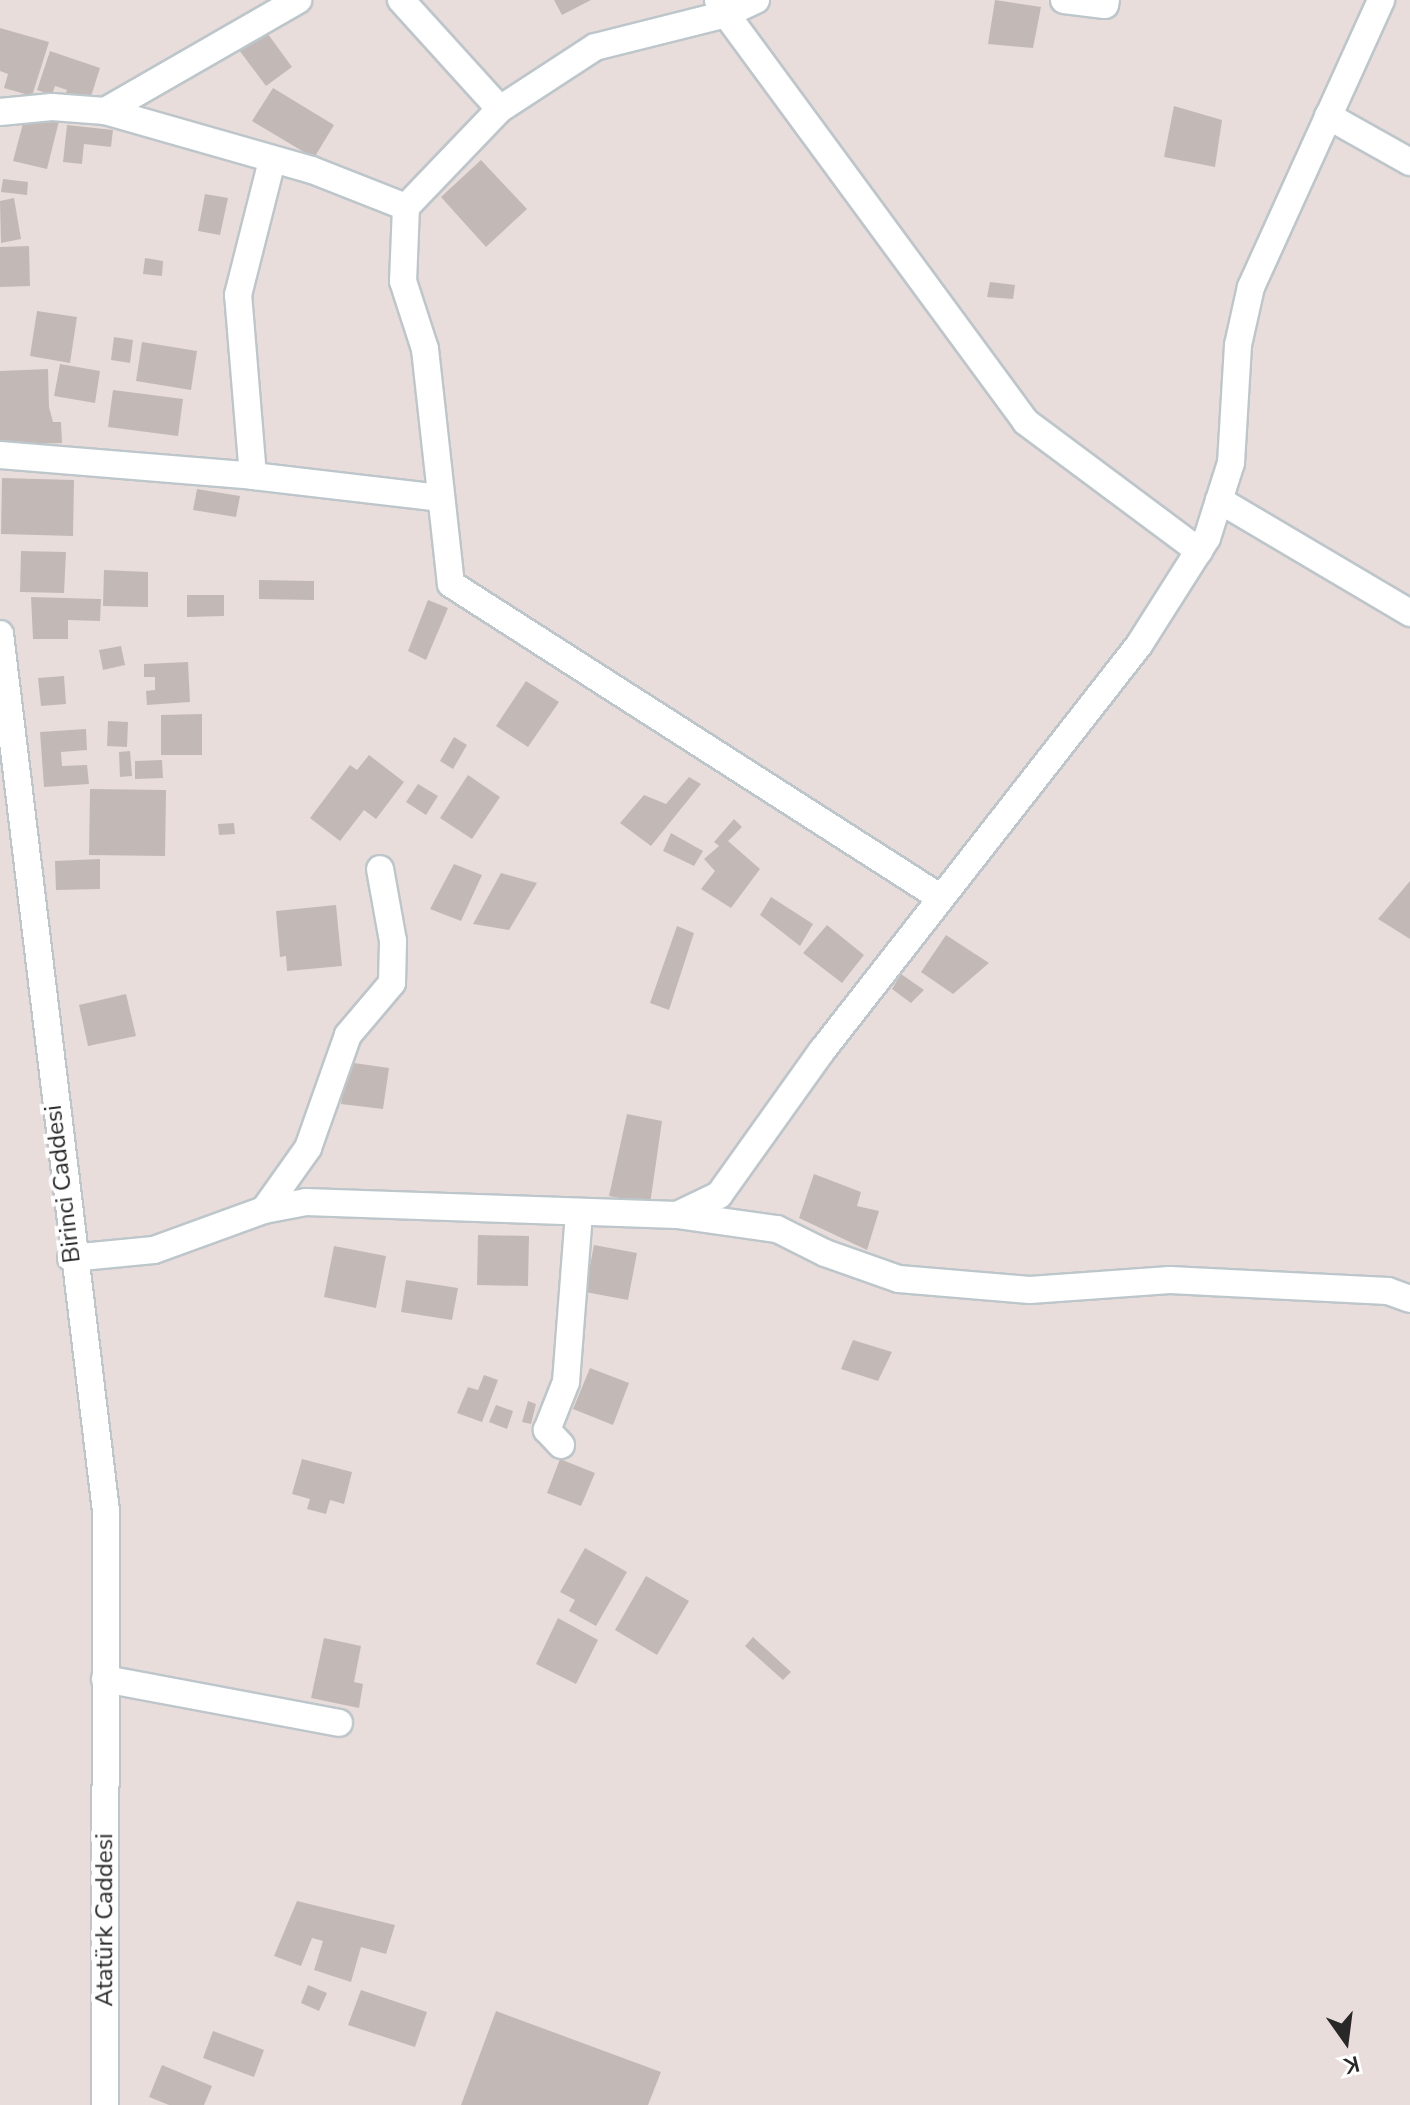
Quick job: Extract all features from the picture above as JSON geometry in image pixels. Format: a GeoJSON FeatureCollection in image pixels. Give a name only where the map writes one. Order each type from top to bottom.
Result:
{"type":"FeatureCollection","features":[{"type":"Feature","properties":{"kind":"street"},"geometry":{"type":"LineString","coordinates":[[105,111],[298,0]]}},
{"type":"Feature","properties":{"kind":"street"},"geometry":{"type":"LineString","coordinates":[[401,0],[500,109]]}},
{"type":"Feature","properties":{"kind":"street"},"geometry":{"type":"LineString","coordinates":[[756,0],[722,7],[595,47],[500,109],[406,207],[403,281],[425,349],[451,584],[941,898]]}},
{"type":"Feature","properties":{"kind":"street"},"geometry":{"type":"LineString","coordinates":[[1064,0],[1105,5],[1106,0]]}},
{"type":"Feature","properties":{"kind":"street"},"geometry":{"type":"LineString","coordinates":[[677,1215],[719,1195],[821,1052],[1139,645],[1199,551],[1231,463],[1238,345],[1251,287],[1381,0]]}},
{"type":"Feature","properties":{"kind":"street"},"geometry":{"type":"LineString","coordinates":[[722,7],[1026,422],[1199,551]]}},
{"type":"Feature","properties":{"kind":"street"},"geometry":{"type":"LineString","coordinates":[[0,112],[52,107],[105,111],[312,170],[406,207]]}},
{"type":"Feature","properties":{"kind":"street"},"geometry":{"type":"LineString","coordinates":[[1328,116],[1410,162]]}},
{"type":"Feature","properties":{"kind":"street"},"geometry":{"type":"LineString","coordinates":[[253,476],[238,295],[272,161]]}},
{"type":"Feature","properties":{"kind":"street"},"geometry":{"type":"LineString","coordinates":[[0,455],[253,476],[440,498]]}},
{"type":"Feature","properties":{"kind":"street"},"geometry":{"type":"LineString","coordinates":[[1219,500],[1410,613]]}},
{"type":"Feature","properties":{"kind":"street","name":"Birinci Caddesi"},"geometry":{"type":"LineString","coordinates":[[0,634],[71,1258],[106,1511],[105,1734]]}},
{"type":"Feature","properties":{"kind":"street"},"geometry":{"type":"LineString","coordinates":[[264,1210],[308,1148],[348,1035],[392,983],[393,941],[380,869]]}},
{"type":"Feature","properties":{"kind":"street"},"geometry":{"type":"LineString","coordinates":[[71,1258],[154,1250],[264,1210],[306,1202],[677,1215],[777,1229],[825,1253],[899,1279],[1030,1290],[1170,1280],[1388,1291],[1410,1299]]}},
{"type":"Feature","properties":{"kind":"street"},"geometry":{"type":"LineString","coordinates":[[561,1445],[547,1430],[550,1394],[566,1382],[579,1212]]}},
{"type":"Feature","properties":{"kind":"street"},"geometry":{"type":"LineString","coordinates":[[105,1679],[339,1723]]}},
{"type":"Feature","properties":{"kind":"street","name":"Atatürk Caddesi"},"geometry":{"type":"LineString","coordinates":[[105,1734],[105,2105]]}},
{"type":"Feature","properties":{"kind":"building"},"geometry":{"type":"Polygon","coordinates":[[[554,0],[591,0],[562,15],[554,0]]]}},
{"type":"Feature","properties":{"kind":"building"},"geometry":{"type":"Polygon","coordinates":[[[995,0],[1041,7],[1033,48],[988,44],[995,0]]]}},
{"type":"Feature","properties":{"kind":"building"},"geometry":{"type":"Polygon","coordinates":[[[0,28],[49,42],[32,96],[4,88],[8,74],[0,71],[0,28]]]}},
{"type":"Feature","properties":{"kind":"building"},"geometry":{"type":"Polygon","coordinates":[[[265,30],[292,67],[266,86],[239,50],[265,30]]]}},
{"type":"Feature","properties":{"kind":"building"},"geometry":{"type":"Polygon","coordinates":[[[50,51],[100,68],[87,109],[63,102],[67,90],[55,86],[52,95],[37,90],[50,51]]]}},
{"type":"Feature","properties":{"kind":"building"},"geometry":{"type":"Polygon","coordinates":[[[273,88],[334,125],[314,158],[252,121],[273,88]]]}},
{"type":"Feature","properties":{"kind":"building"},"geometry":{"type":"Polygon","coordinates":[[[1174,106],[1222,120],[1215,167],[1164,157],[1174,106]]]}},
{"type":"Feature","properties":{"kind":"building"},"geometry":{"type":"Polygon","coordinates":[[[26,112],[59,121],[47,169],[13,161],[26,112]]]}},
{"type":"Feature","properties":{"kind":"building"},"geometry":{"type":"Polygon","coordinates":[[[67,125],[113,130],[111,147],[84,144],[82,164],[63,162],[67,125]]]}},
{"type":"Feature","properties":{"kind":"building"},"geometry":{"type":"Polygon","coordinates":[[[481,160],[527,209],[486,247],[441,197],[481,160]]]}},
{"type":"Feature","properties":{"kind":"building"},"geometry":{"type":"Polygon","coordinates":[[[3,179],[28,182],[27,195],[1,192],[3,179]]]}},
{"type":"Feature","properties":{"kind":"building"},"geometry":{"type":"Polygon","coordinates":[[[205,194],[228,198],[220,235],[198,231],[205,194]]]}},
{"type":"Feature","properties":{"kind":"building"},"geometry":{"type":"Polygon","coordinates":[[[14,198],[21,239],[1,243],[0,201],[14,198]]]}},
{"type":"Feature","properties":{"kind":"building"},"geometry":{"type":"Polygon","coordinates":[[[29,246],[30,286],[0,287],[0,247],[29,246]]]}},
{"type":"Feature","properties":{"kind":"building"},"geometry":{"type":"Polygon","coordinates":[[[145,258],[163,261],[162,276],[143,274],[145,258]]]}},
{"type":"Feature","properties":{"kind":"building"},"geometry":{"type":"Polygon","coordinates":[[[990,282],[1015,285],[1013,299],[987,297],[990,282]]]}},
{"type":"Feature","properties":{"kind":"building"},"geometry":{"type":"Polygon","coordinates":[[[37,311],[77,317],[70,363],[30,356],[37,311]]]}},
{"type":"Feature","properties":{"kind":"building"},"geometry":{"type":"Polygon","coordinates":[[[114,337],[133,340],[130,363],[111,360],[114,337]]]}},
{"type":"Feature","properties":{"kind":"building"},"geometry":{"type":"Polygon","coordinates":[[[142,342],[197,351],[191,390],[136,381],[142,342]]]}},
{"type":"Feature","properties":{"kind":"building"},"geometry":{"type":"Polygon","coordinates":[[[60,364],[100,371],[95,403],[54,396],[60,364]]]}},
{"type":"Feature","properties":{"kind":"building"},"geometry":{"type":"Polygon","coordinates":[[[48,369],[49,407],[53,422],[61,422],[62,443],[0,445],[0,371],[48,369]]]}},
{"type":"Feature","properties":{"kind":"building"},"geometry":{"type":"Polygon","coordinates":[[[113,390],[183,399],[178,436],[108,427],[113,390]]]}},
{"type":"Feature","properties":{"kind":"building"},"geometry":{"type":"Polygon","coordinates":[[[2,478],[74,480],[73,536],[1,534],[2,478]]]}},
{"type":"Feature","properties":{"kind":"building"},"geometry":{"type":"Polygon","coordinates":[[[197,489],[240,496],[236,517],[193,510],[197,489]]]}},
{"type":"Feature","properties":{"kind":"building"},"geometry":{"type":"Polygon","coordinates":[[[21,551],[66,552],[64,593],[20,592],[21,551]]]}},
{"type":"Feature","properties":{"kind":"building"},"geometry":{"type":"Polygon","coordinates":[[[104,570],[148,572],[148,607],[103,606],[104,570]]]}},
{"type":"Feature","properties":{"kind":"building"},"geometry":{"type":"Polygon","coordinates":[[[259,580],[314,581],[314,600],[259,599],[259,580]]]}},
{"type":"Feature","properties":{"kind":"building"},"geometry":{"type":"Polygon","coordinates":[[[187,595],[224,595],[224,616],[187,617],[187,595]]]}},
{"type":"Feature","properties":{"kind":"building"},"geometry":{"type":"Polygon","coordinates":[[[31,597],[101,599],[100,621],[68,620],[68,639],[33,639],[31,597]]]}},
{"type":"Feature","properties":{"kind":"building"},"geometry":{"type":"Polygon","coordinates":[[[428,600],[448,608],[426,660],[408,651],[428,600]]]}},
{"type":"Feature","properties":{"kind":"building"},"geometry":{"type":"Polygon","coordinates":[[[121,646],[125,665],[103,670],[99,650],[121,646]]]}},
{"type":"Feature","properties":{"kind":"building"},"geometry":{"type":"Polygon","coordinates":[[[188,662],[190,702],[147,705],[146,691],[155,690],[155,677],[144,677],[144,664],[188,662]]]}},
{"type":"Feature","properties":{"kind":"building"},"geometry":{"type":"Polygon","coordinates":[[[64,676],[66,704],[41,706],[38,678],[64,676]]]}},
{"type":"Feature","properties":{"kind":"building"},"geometry":{"type":"Polygon","coordinates":[[[526,681],[559,702],[528,747],[496,726],[526,681]]]}},
{"type":"Feature","properties":{"kind":"building"},"geometry":{"type":"Polygon","coordinates":[[[202,714],[202,755],[161,755],[161,715],[202,714]]]}},
{"type":"Feature","properties":{"kind":"building"},"geometry":{"type":"Polygon","coordinates":[[[108,721],[128,722],[127,747],[107,746],[108,721]]]}},
{"type":"Feature","properties":{"kind":"building"},"geometry":{"type":"Polygon","coordinates":[[[86,729],[87,750],[61,752],[62,766],[87,765],[89,784],[44,787],[40,732],[86,729]]]}},
{"type":"Feature","properties":{"kind":"building"},"geometry":{"type":"Polygon","coordinates":[[[454,737],[467,745],[453,769],[440,761],[454,737]]]}},
{"type":"Feature","properties":{"kind":"building"},"geometry":{"type":"Polygon","coordinates":[[[130,751],[132,776],[120,777],[119,752],[130,751]]]}},
{"type":"Feature","properties":{"kind":"building"},"geometry":{"type":"Polygon","coordinates":[[[369,755],[404,782],[376,819],[364,810],[340,841],[310,818],[350,765],[357,770],[369,755]]]}},
{"type":"Feature","properties":{"kind":"building"},"geometry":{"type":"Polygon","coordinates":[[[162,760],[163,778],[135,779],[135,761],[162,760]]]}},
{"type":"Feature","properties":{"kind":"building"},"geometry":{"type":"Polygon","coordinates":[[[468,775],[500,797],[472,839],[440,818],[468,775]]]}},
{"type":"Feature","properties":{"kind":"building"},"geometry":{"type":"Polygon","coordinates":[[[689,777],[701,784],[651,846],[620,823],[644,795],[666,804],[689,777]]]}},
{"type":"Feature","properties":{"kind":"building"},"geometry":{"type":"Polygon","coordinates":[[[418,784],[438,796],[426,815],[406,802],[418,784]]]}},
{"type":"Feature","properties":{"kind":"building"},"geometry":{"type":"Polygon","coordinates":[[[90,789],[166,790],[165,856],[89,855],[90,789]]]}},
{"type":"Feature","properties":{"kind":"building"},"geometry":{"type":"Polygon","coordinates":[[[734,819],[742,827],[728,841],[760,869],[731,908],[701,889],[715,871],[704,859],[719,846],[714,842],[734,819]]]}},
{"type":"Feature","properties":{"kind":"building"},"geometry":{"type":"Polygon","coordinates":[[[234,823],[235,834],[219,835],[218,824],[234,823]]]}},
{"type":"Feature","properties":{"kind":"building"},"geometry":{"type":"Polygon","coordinates":[[[671,833],[703,851],[694,866],[663,851],[671,833]]]}},
{"type":"Feature","properties":{"kind":"building"},"geometry":{"type":"Polygon","coordinates":[[[100,859],[100,889],[56,890],[55,861],[100,859]]]}},
{"type":"Feature","properties":{"kind":"building"},"geometry":{"type":"Polygon","coordinates":[[[454,864],[482,875],[461,921],[430,909],[454,864]]]}},
{"type":"Feature","properties":{"kind":"building"},"geometry":{"type":"Polygon","coordinates":[[[501,873],[537,883],[509,930],[473,924],[501,873]]]}},
{"type":"Feature","properties":{"kind":"building"},"geometry":{"type":"Polygon","coordinates":[[[1410,881],[1410,939],[1378,919],[1410,881]]]}},
{"type":"Feature","properties":{"kind":"building"},"geometry":{"type":"Polygon","coordinates":[[[771,897],[813,924],[800,946],[760,915],[771,897]]]}},
{"type":"Feature","properties":{"kind":"building"},"geometry":{"type":"Polygon","coordinates":[[[336,905],[342,966],[287,971],[286,956],[280,957],[276,911],[336,905]]]}},
{"type":"Feature","properties":{"kind":"building"},"geometry":{"type":"Polygon","coordinates":[[[827,925],[864,955],[842,983],[803,953],[827,925]]]}},
{"type":"Feature","properties":{"kind":"building"},"geometry":{"type":"Polygon","coordinates":[[[677,926],[694,933],[669,1010],[650,1003],[677,926]]]}},
{"type":"Feature","properties":{"kind":"building"},"geometry":{"type":"Polygon","coordinates":[[[946,935],[989,963],[953,994],[921,972],[946,935]]]}},
{"type":"Feature","properties":{"kind":"building"},"geometry":{"type":"Polygon","coordinates":[[[901,974],[924,990],[911,1003],[892,989],[901,974]]]}},
{"type":"Feature","properties":{"kind":"building"},"geometry":{"type":"Polygon","coordinates":[[[126,994],[136,1036],[88,1046],[79,1005],[126,994]]]}},
{"type":"Feature","properties":{"kind":"building"},"geometry":{"type":"Polygon","coordinates":[[[347,1062],[389,1068],[383,1109],[341,1104],[347,1062]]]}},
{"type":"Feature","properties":{"kind":"building"},"geometry":{"type":"Polygon","coordinates":[[[627,1114],[662,1121],[650,1204],[609,1196],[627,1114]]]}},
{"type":"Feature","properties":{"kind":"building"},"geometry":{"type":"Polygon","coordinates":[[[814,1174],[861,1192],[857,1206],[879,1211],[867,1250],[799,1218],[814,1174]]]}},
{"type":"Feature","properties":{"kind":"building"},"geometry":{"type":"Polygon","coordinates":[[[478,1235],[529,1236],[528,1286],[477,1285],[478,1235]]]}},
{"type":"Feature","properties":{"kind":"building"},"geometry":{"type":"Polygon","coordinates":[[[594,1245],[637,1253],[628,1300],[585,1292],[594,1245]]]}},
{"type":"Feature","properties":{"kind":"building"},"geometry":{"type":"Polygon","coordinates":[[[334,1246],[386,1256],[376,1308],[324,1297],[334,1246]]]}},
{"type":"Feature","properties":{"kind":"building"},"geometry":{"type":"Polygon","coordinates":[[[406,1280],[458,1288],[452,1320],[401,1312],[406,1280]]]}},
{"type":"Feature","properties":{"kind":"building"},"geometry":{"type":"Polygon","coordinates":[[[853,1340],[892,1352],[878,1381],[841,1369],[853,1340]]]}},
{"type":"Feature","properties":{"kind":"building"},"geometry":{"type":"Polygon","coordinates":[[[590,1368],[629,1383],[613,1425],[573,1409],[590,1368]]]}},
{"type":"Feature","properties":{"kind":"building"},"geometry":{"type":"Polygon","coordinates":[[[484,1375],[498,1380],[482,1422],[457,1413],[468,1387],[478,1390],[484,1375]]]}},
{"type":"Feature","properties":{"kind":"building"},"geometry":{"type":"Polygon","coordinates":[[[528,1401],[536,1404],[531,1424],[522,1422],[528,1401]]]}},
{"type":"Feature","properties":{"kind":"building"},"geometry":{"type":"Polygon","coordinates":[[[496,1405],[513,1411],[507,1429],[489,1422],[496,1405]]]}},
{"type":"Feature","properties":{"kind":"building"},"geometry":{"type":"Polygon","coordinates":[[[302,1459],[352,1472],[344,1504],[330,1500],[326,1514],[307,1509],[310,1499],[292,1494],[302,1459]]]}},
{"type":"Feature","properties":{"kind":"building"},"geometry":{"type":"Polygon","coordinates":[[[560,1459],[595,1473],[581,1506],[547,1493],[560,1459]]]}},
{"type":"Feature","properties":{"kind":"building"},"geometry":{"type":"Polygon","coordinates":[[[585,1548],[627,1572],[596,1626],[569,1611],[575,1600],[560,1592],[585,1548]]]}},
{"type":"Feature","properties":{"kind":"building"},"geometry":{"type":"Polygon","coordinates":[[[646,1576],[689,1601],[657,1655],[615,1630],[646,1576]]]}},
{"type":"Feature","properties":{"kind":"building"},"geometry":{"type":"Polygon","coordinates":[[[558,1618],[598,1640],[576,1684],[536,1664],[558,1618]]]}},
{"type":"Feature","properties":{"kind":"building"},"geometry":{"type":"Polygon","coordinates":[[[753,1637],[791,1672],[783,1680],[745,1646],[753,1637]]]}},
{"type":"Feature","properties":{"kind":"building"},"geometry":{"type":"Polygon","coordinates":[[[324,1638],[361,1646],[354,1682],[363,1684],[359,1708],[311,1698],[324,1638]]]}},
{"type":"Feature","properties":{"kind":"building"},"geometry":{"type":"Polygon","coordinates":[[[297,1901],[395,1925],[386,1954],[361,1947],[351,1982],[314,1970],[323,1941],[312,1938],[301,1966],[274,1956],[297,1901]]]}},
{"type":"Feature","properties":{"kind":"building"},"geometry":{"type":"Polygon","coordinates":[[[308,1985],[327,1993],[319,2011],[301,2003],[308,1985]]]}},
{"type":"Feature","properties":{"kind":"building"},"geometry":{"type":"Polygon","coordinates":[[[361,1990],[427,2012],[415,2047],[348,2025],[361,1990]]]}},
{"type":"Feature","properties":{"kind":"building"},"geometry":{"type":"Polygon","coordinates":[[[496,2011],[661,2072],[648,2105],[461,2105],[496,2011]]]}},
{"type":"Feature","properties":{"kind":"building"},"geometry":{"type":"Polygon","coordinates":[[[213,2031],[264,2050],[254,2077],[203,2058],[213,2031]]]}},
{"type":"Feature","properties":{"kind":"building"},"geometry":{"type":"Polygon","coordinates":[[[162,2065],[212,2086],[204,2105],[169,2105],[149,2097],[162,2065]]]}}]}
